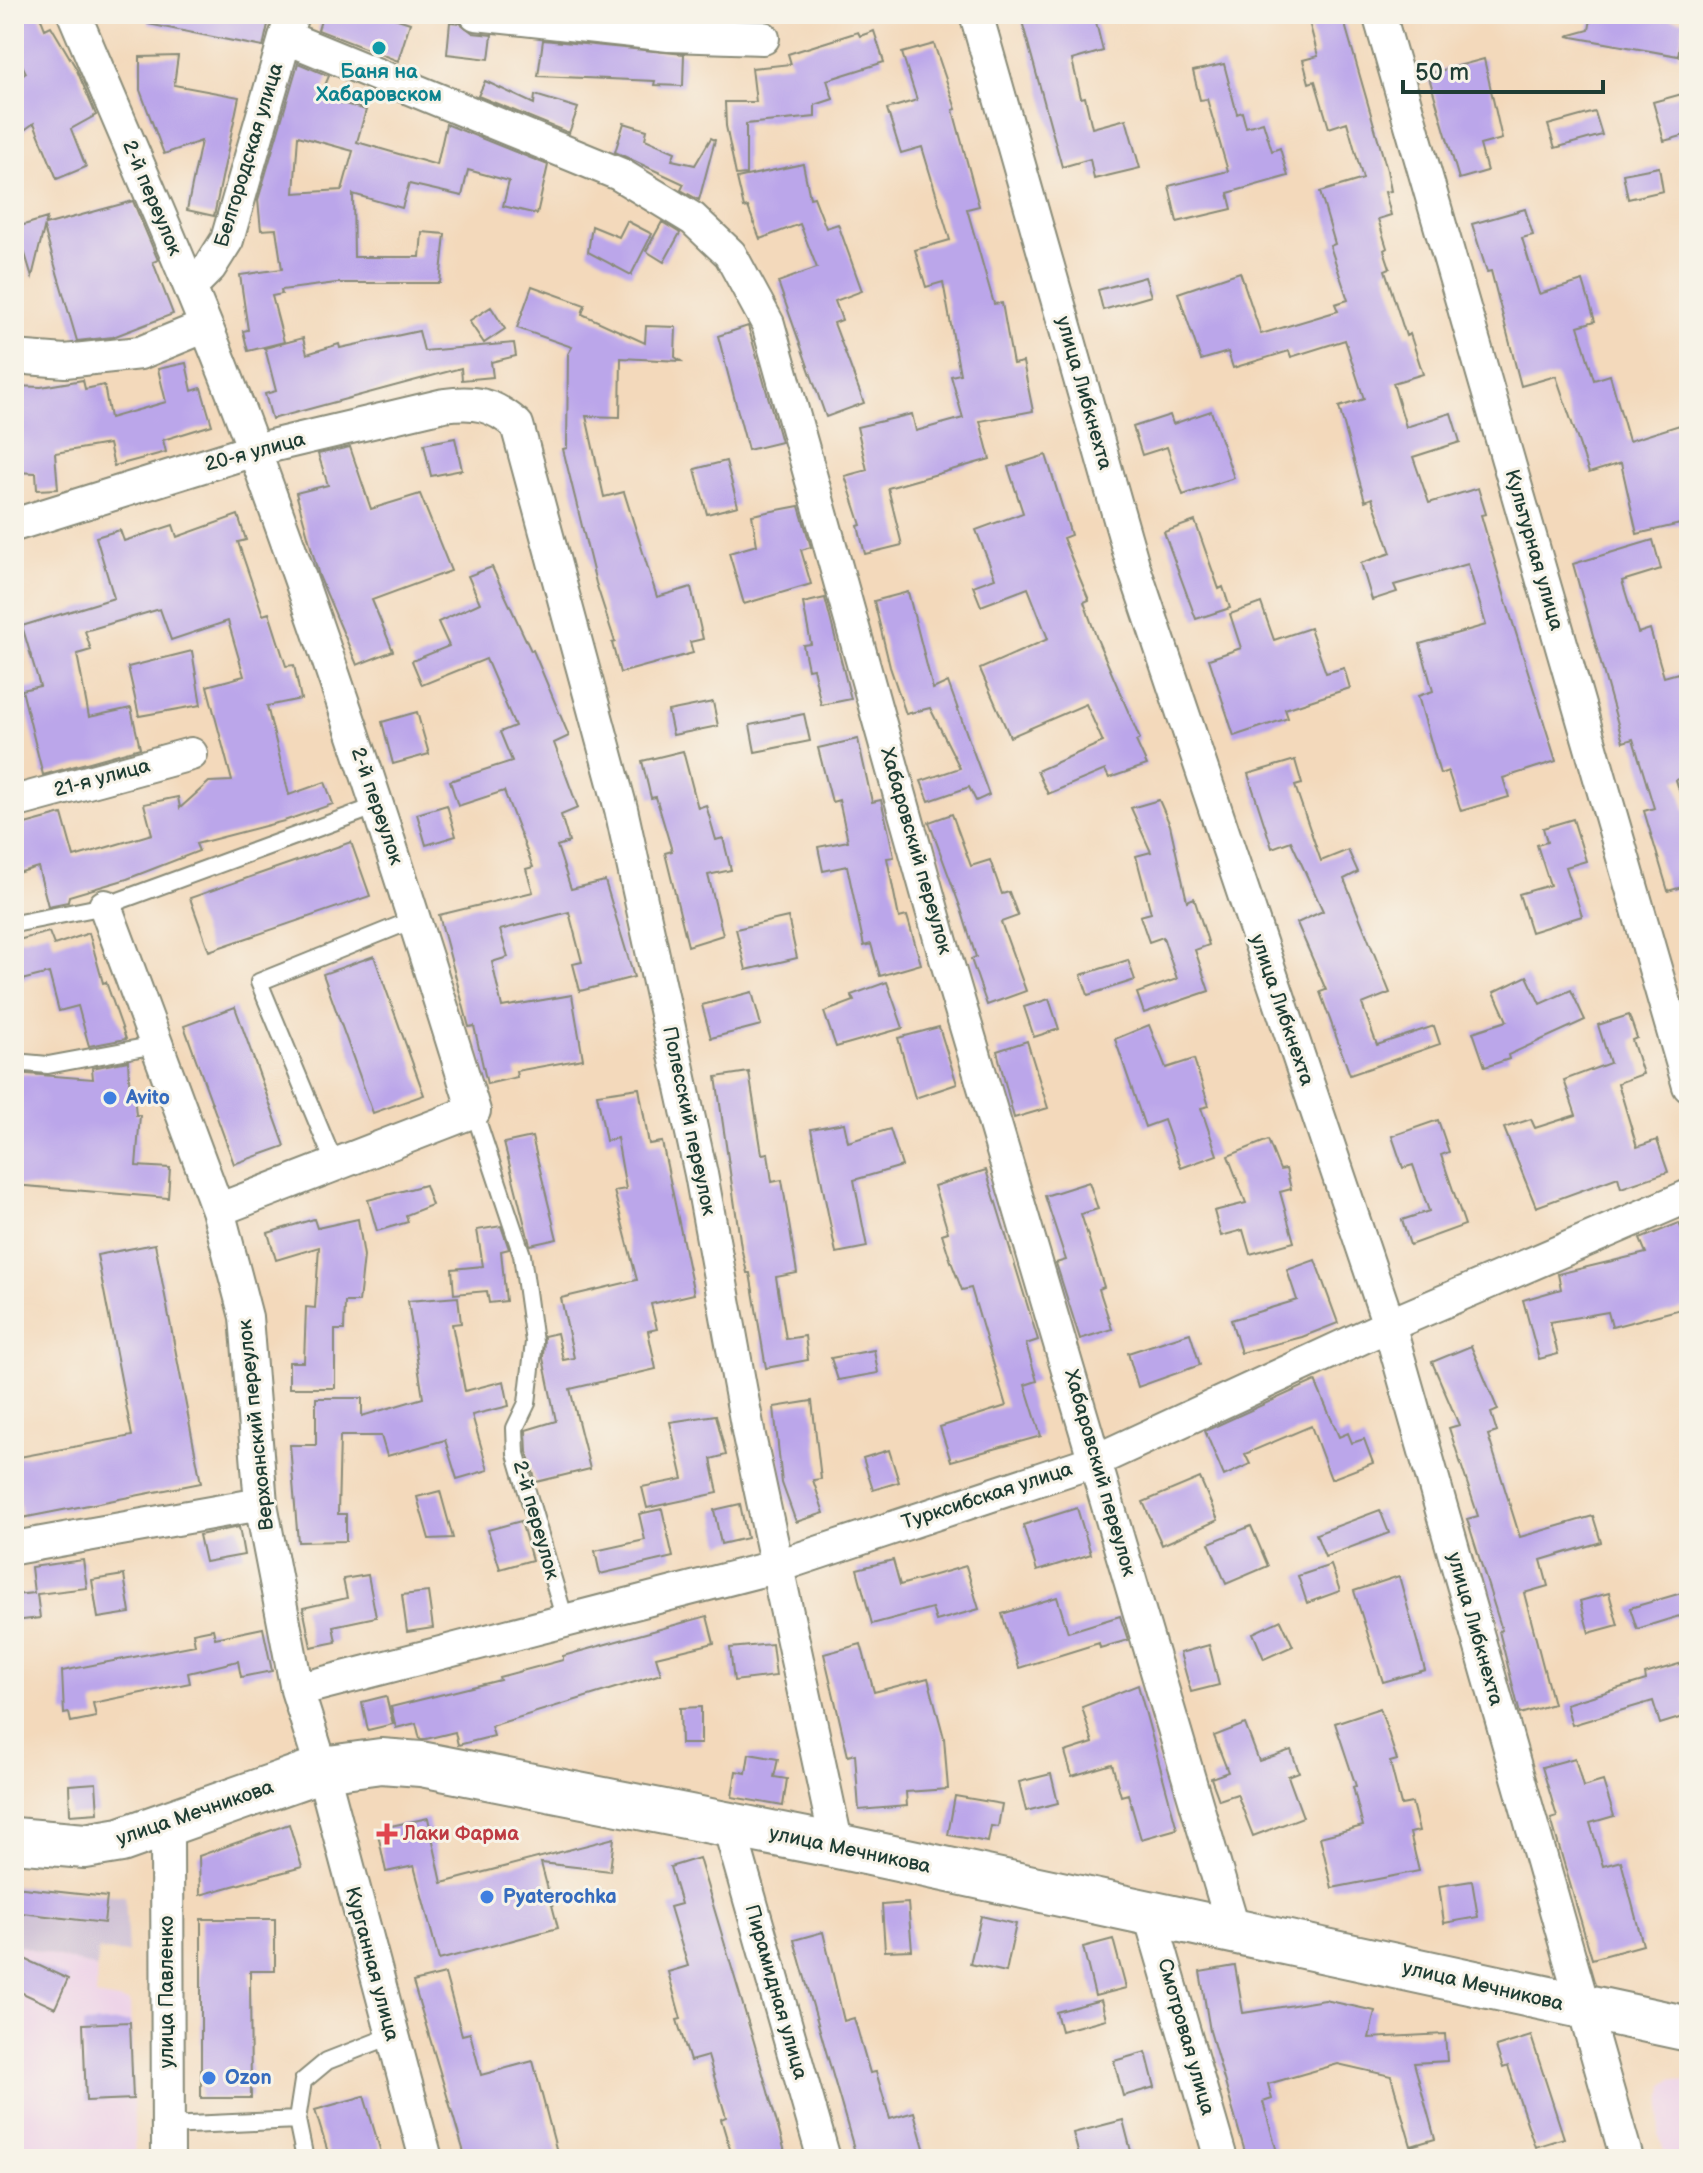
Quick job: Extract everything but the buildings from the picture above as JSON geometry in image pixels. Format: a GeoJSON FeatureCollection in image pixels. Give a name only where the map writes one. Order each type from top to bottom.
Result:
{"type":"FeatureCollection","features":[{"type":"Feature","properties":{"kind":"main road","name":"улица Мечникова"},"geometry":{"type":"LineString","coordinates":[[14,1840],[85,1846],[121,1840],[322,1769],[381,1761],[421,1764],[837,1846],[1689,2029]]}},
{"type":"Feature","properties":{"kind":"street","name":"2-й переулок"},"geometry":{"type":"LineString","coordinates":[[74,14],[190,287],[254,450],[415,919],[474,1111]]}},
{"type":"Feature","properties":{"kind":"street"},"geometry":{"type":"LineString","coordinates":[[476,14],[669,35],[763,38]]}},
{"type":"Feature","properties":{"kind":"street","name":"улица Либкнехта"},"geometry":{"type":"LineString","coordinates":[[976,14],[1133,565],[1389,1325],[1581,2008],[1627,2159]]}},
{"type":"Feature","properties":{"kind":"street","name":"Культурная улица"},"geometry":{"type":"LineString","coordinates":[[1379,14],[1689,1086]]}},
{"type":"Feature","properties":{"kind":"street","name":"Белгородская улица"},"geometry":{"type":"LineString","coordinates":[[190,287],[210,267],[227,240],[289,26]]}},
{"type":"Feature","properties":{"kind":"street","name":"Хабаровский переулок"},"geometry":{"type":"LineString","coordinates":[[289,26],[619,174],[693,219],[730,254],[768,324],[941,942],[1097,1460],[1234,1931]]}},
{"type":"Feature","properties":{"kind":"street"},"geometry":{"type":"LineString","coordinates":[[14,357],[65,361],[140,353],[206,326]]}},
{"type":"Feature","properties":{"kind":"street","name":"20-я улица"},"geometry":{"type":"LineString","coordinates":[[14,525],[254,450],[444,405],[475,401],[500,411]]}},
{"type":"Feature","properties":{"kind":"street","name":"Полесский переулок"},"geometry":{"type":"LineString","coordinates":[[500,411],[517,425],[526,451],[621,809],[698,1160],[749,1436],[837,1846]]}},
{"type":"Feature","properties":{"kind":"street","name":"21-я улица"},"geometry":{"type":"LineString","coordinates":[[14,802],[191,754]]}},
{"type":"Feature","properties":{"kind":"street","name":"Верхоянский переулок"},"geometry":{"type":"LineString","coordinates":[[105,906],[218,1210],[246,1317],[261,1504],[297,1690],[322,1769]]}},
{"type":"Feature","properties":{"kind":"street"},"geometry":{"type":"LineString","coordinates":[[218,1210],[474,1111]]}},
{"type":"Feature","properties":{"kind":"street","name":"Турксибская улица"},"geometry":{"type":"LineString","coordinates":[[297,1690],[778,1566],[1097,1460],[1389,1325],[1689,1196]]}},
{"type":"Feature","properties":{"kind":"street"},"geometry":{"type":"LineString","coordinates":[[14,1548],[261,1504]]}},
{"type":"Feature","properties":{"kind":"street","name":"Курганная улица"},"geometry":{"type":"LineString","coordinates":[[322,1769],[426,2159]]}},
{"type":"Feature","properties":{"kind":"street","name":"улица Павленко"},"geometry":{"type":"LineString","coordinates":[[167,1824],[168,2159]]}},
{"type":"Feature","properties":{"kind":"street","name":"Пирамидная улица"},"geometry":{"type":"LineString","coordinates":[[729,1826],[824,2159]]}},
{"type":"Feature","properties":{"kind":"street","name":"Смотровая улица"},"geometry":{"type":"LineString","coordinates":[[1150,1915],[1221,2159]]}},
{"type":"Feature","properties":{"kind":"lane"},"geometry":{"type":"LineString","coordinates":[[14,924],[105,906],[377,806]]}},
{"type":"Feature","properties":{"kind":"lane"},"geometry":{"type":"LineString","coordinates":[[335,1165],[259,982],[415,919]]}},
{"type":"Feature","properties":{"kind":"lane"},"geometry":{"type":"LineString","coordinates":[[14,1062],[48,1065],[156,1045]]}},
{"type":"Feature","properties":{"kind":"lane","name":"2-й переулок"},"geometry":{"type":"LineString","coordinates":[[474,1111],[522,1255],[534,1342],[527,1403],[515,1428],[516,1454],[565,1620]]}},
{"type":"Feature","properties":{"kind":"lane"},"geometry":{"type":"LineString","coordinates":[[305,2159],[297,2120],[303,2081],[327,2061],[391,2036]]}},
{"type":"Feature","properties":{"kind":"lane"},"geometry":{"type":"LineString","coordinates":[[167,2126],[297,2120]]}},
{"type":"Feature","properties":{"kind":"shaded area"},"geometry":{"type":"Polygon","coordinates":[[[14,1885],[125,1896],[128,1953],[98,1950],[97,1968],[14,1944],[14,1885]]]}},
{"type":"Feature","properties":{"kind":"shaded area"},"geometry":{"type":"Polygon","coordinates":[[[14,1944],[97,1968],[96,1996],[130,2002],[135,2159],[14,2159],[14,1944]]]}},
{"type":"Feature","properties":{"kind":"shaded area"},"geometry":{"type":"Polygon","coordinates":[[[1672,2079],[1689,2082],[1689,2159],[1666,2159],[1659,2135],[1664,2085],[1672,2079]]]}},
{"type":"Feature","properties":{"kind":"place","name":"Баня на Хабаровском"},"geometry":{"type":"Point","coordinates":[379,48]}},
{"type":"Feature","properties":{"kind":"place","name":"Avito"},"geometry":{"type":"Point","coordinates":[110,1098]}},
{"type":"Feature","properties":{"kind":"place","name":"Лаки Фарма"},"geometry":{"type":"Point","coordinates":[387,1834]}},
{"type":"Feature","properties":{"kind":"place","name":"Pyaterochka"},"geometry":{"type":"Point","coordinates":[487,1897]}},
{"type":"Feature","properties":{"kind":"place","name":"Ozon"},"geometry":{"type":"Point","coordinates":[209,2078]}}]}
